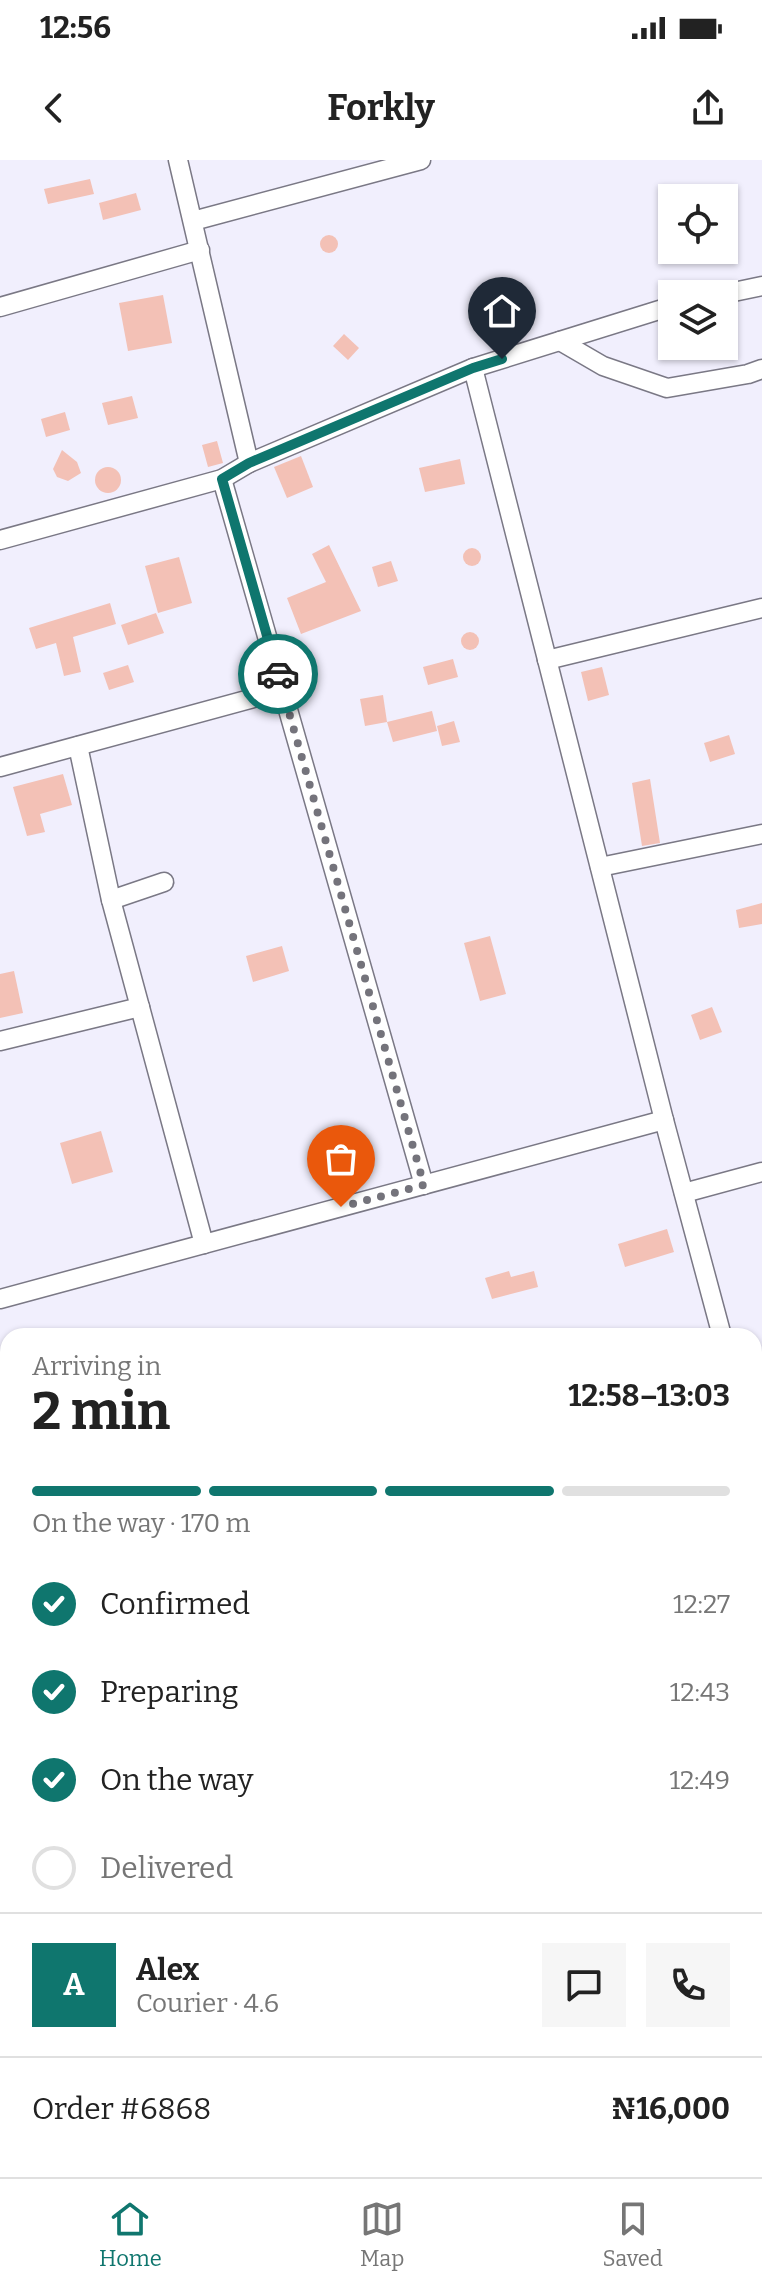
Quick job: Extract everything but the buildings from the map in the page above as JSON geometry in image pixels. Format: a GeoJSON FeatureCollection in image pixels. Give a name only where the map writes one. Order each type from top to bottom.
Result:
{"type":"FeatureCollection","features":[{"type":"Feature","properties":{"kind":"street"},"geometry":{"type":"LineString","coordinates":[[178,160],[249,463]]}},
{"type":"Feature","properties":{"kind":"street"},"geometry":{"type":"LineString","coordinates":[[193,221],[421,160]]}},
{"type":"Feature","properties":{"kind":"street"},"geometry":{"type":"LineString","coordinates":[[0,307],[200,250]]}},
{"type":"Feature","properties":{"kind":"street"},"geometry":{"type":"LineString","coordinates":[[738,291],[762,286]]}},
{"type":"Feature","properties":{"kind":"street"},"geometry":{"type":"LineString","coordinates":[[0,540],[222,479],[249,463],[473,368],[658,310]]}},
{"type":"Feature","properties":{"kind":"street"},"geometry":{"type":"LineString","coordinates":[[560,341],[603,366],[667,388],[762,369]]}},
{"type":"Feature","properties":{"kind":"street"},"geometry":{"type":"LineString","coordinates":[[473,368],[720,1328]]}},
{"type":"Feature","properties":{"kind":"street"},"geometry":{"type":"LineString","coordinates":[[222,479],[424,1185]]}},
{"type":"Feature","properties":{"kind":"street"},"geometry":{"type":"LineString","coordinates":[[547,660],[762,608]]}},
{"type":"Feature","properties":{"kind":"street"},"geometry":{"type":"LineString","coordinates":[[0,767],[283,690]]}},
{"type":"Feature","properties":{"kind":"street"},"geometry":{"type":"LineString","coordinates":[[78,746],[111,900],[204,1244]]}},
{"type":"Feature","properties":{"kind":"street"},"geometry":{"type":"LineString","coordinates":[[600,867],[762,834]]}},
{"type":"Feature","properties":{"kind":"street"},"geometry":{"type":"LineString","coordinates":[[111,900],[164,882]]}},
{"type":"Feature","properties":{"kind":"street"},"geometry":{"type":"LineString","coordinates":[[0,1041],[140,1007]]}},
{"type":"Feature","properties":{"kind":"street"},"geometry":{"type":"LineString","coordinates":[[0,1299],[664,1120]]}},
{"type":"Feature","properties":{"kind":"street"},"geometry":{"type":"LineString","coordinates":[[684,1193],[762,1172]]}},
{"type":"Feature","properties":{"kind":"way so far"},"geometry":{"type":"LineString","coordinates":[[278,674],[424,1185],[341,1207]]}},
{"type":"Feature","properties":{"kind":"route"},"geometry":{"type":"LineString","coordinates":[[278,674],[222,479],[249,463],[473,368],[502,359]]}}]}
